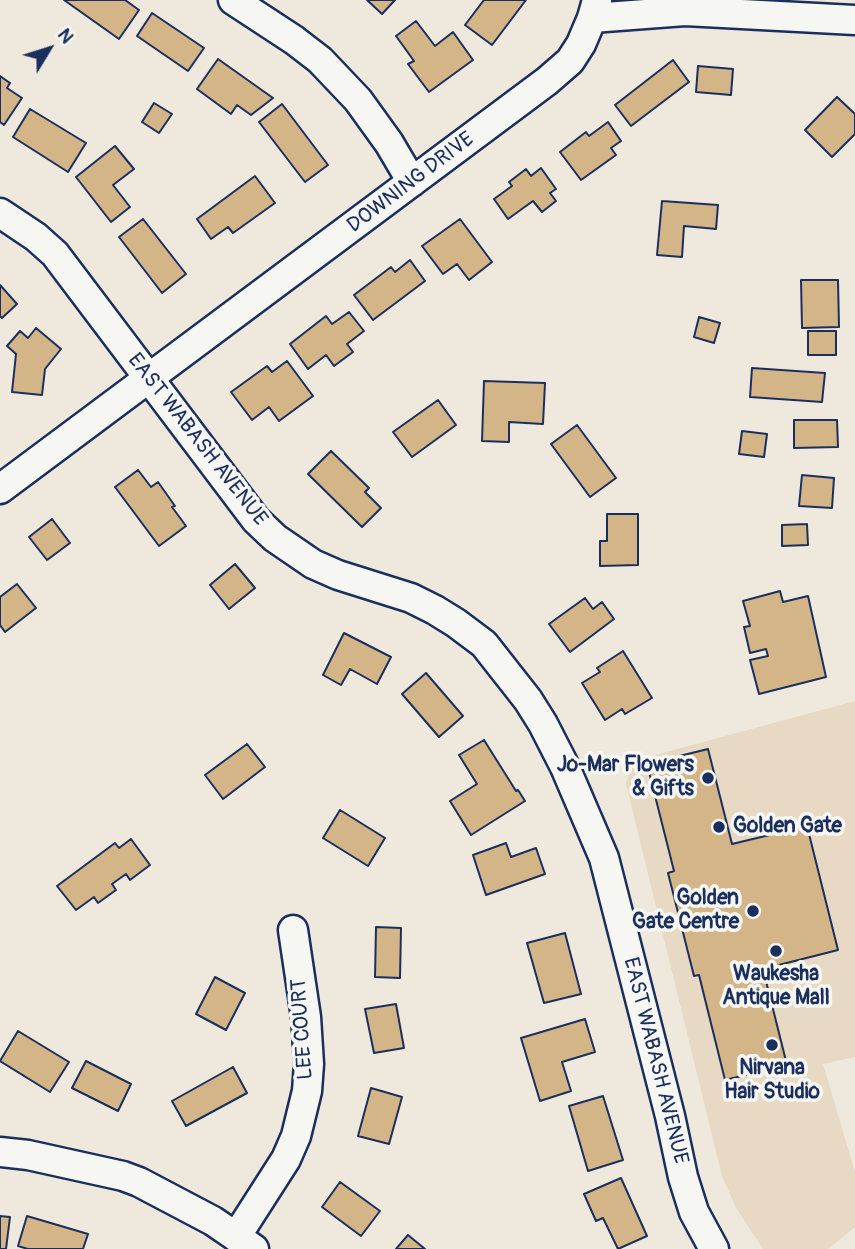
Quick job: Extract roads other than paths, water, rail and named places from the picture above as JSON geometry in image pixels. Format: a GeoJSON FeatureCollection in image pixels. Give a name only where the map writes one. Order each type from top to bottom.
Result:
{"type":"FeatureCollection","features":[{"type":"Feature","properties":{"kind":"street"},"geometry":{"type":"LineString","coordinates":[[233,0],[320,60],[358,100],[389,143],[412,182]]}},
{"type":"Feature","properties":{"kind":"street","name":"DOWNING DRIVE"},"geometry":{"type":"LineString","coordinates":[[0,489],[547,81],[570,61],[581,44],[595,9],[855,20]]}},
{"type":"Feature","properties":{"kind":"street","name":"EAST WABASH AVENUE"},"geometry":{"type":"LineString","coordinates":[[0,213],[36,237],[55,254],[240,502],[275,538],[313,564],[338,575],[411,598],[456,623],[484,644],[533,708],[565,767],[604,858],[683,1177],[694,1212],[714,1249]]}},
{"type":"Feature","properties":{"kind":"street","name":"LEE COURT"},"geometry":{"type":"LineString","coordinates":[[245,1243],[296,1136],[307,1091],[309,1064],[306,1017],[293,930]]}},
{"type":"Feature","properties":{"kind":"street"},"geometry":{"type":"LineString","coordinates":[[0,1152],[28,1155],[139,1182],[213,1221],[245,1243]]}},
{"type":"Feature","properties":{"kind":"place","name":"Jo-Mar Flowers & Gifts"},"geometry":{"type":"Point","coordinates":[708,778]}},
{"type":"Feature","properties":{"kind":"place","name":"Golden Gate"},"geometry":{"type":"Point","coordinates":[719,827]}},
{"type":"Feature","properties":{"kind":"place","name":"Golden Gate Centre"},"geometry":{"type":"Point","coordinates":[753,911]}},
{"type":"Feature","properties":{"kind":"place","name":"Waukesha Antique Mall"},"geometry":{"type":"Point","coordinates":[776,951]}},
{"type":"Feature","properties":{"kind":"place","name":"Nirvana Hair Studio"},"geometry":{"type":"Point","coordinates":[772,1045]}}]}
